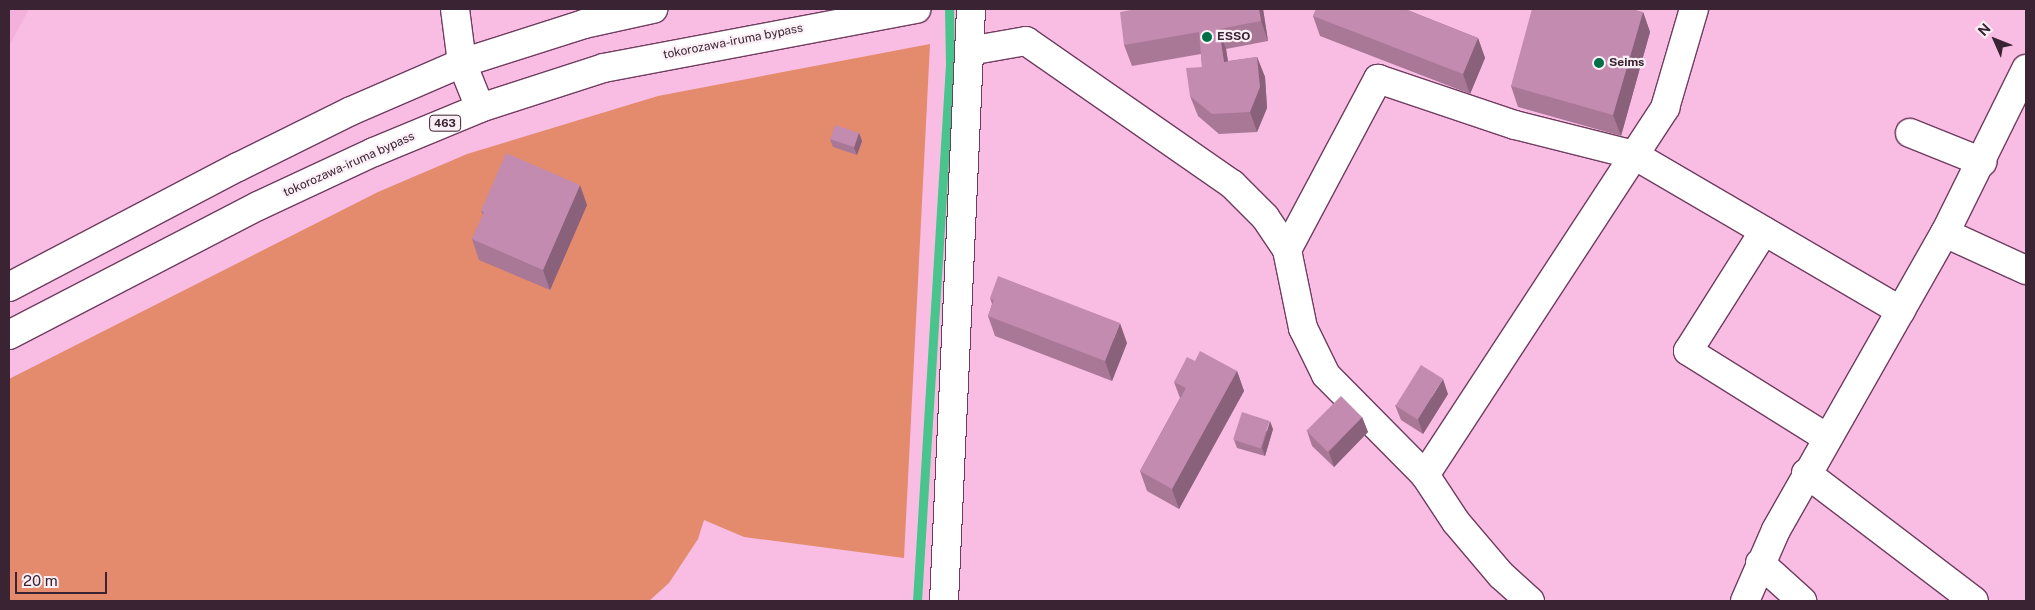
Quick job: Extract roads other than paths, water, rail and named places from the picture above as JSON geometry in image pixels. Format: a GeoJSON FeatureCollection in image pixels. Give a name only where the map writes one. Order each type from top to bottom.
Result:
{"type":"FeatureCollection","features":[{"type":"Feature","properties":{"kind":"main road"},"geometry":{"type":"LineString","coordinates":[[455,9],[462,63],[480,108]]}},
{"type":"Feature","properties":{"kind":"main road"},"geometry":{"type":"LineString","coordinates":[[9,287],[238,166],[351,111],[462,63],[584,24],[653,9]]}},
{"type":"Feature","properties":{"kind":"main road","name":"tokorozawa-iruma bypass"},"geometry":{"type":"LineString","coordinates":[[9,335],[258,206],[374,152],[480,108],[604,68],[916,9]]}},
{"type":"Feature","properties":{"kind":"main road"},"geometry":{"type":"LineString","coordinates":[[944,601],[971,9]]}},
{"type":"Feature","properties":{"kind":"main road"},"geometry":{"type":"LineString","coordinates":[[1425,476],[1665,108],[1694,9]]}},
{"type":"Feature","properties":{"kind":"main road"},"geometry":{"type":"LineString","coordinates":[[969,51],[1026,41],[1232,184],[1265,217],[1286,250],[1303,328],[1326,375],[1425,476],[1456,522],[1501,575],[1530,601]]}},
{"type":"Feature","properties":{"kind":"main road"},"geometry":{"type":"LineString","coordinates":[[1745,601],[1760,563],[1806,473],[1946,233],[2026,69]]}},
{"type":"Feature","properties":{"kind":"main road"},"geometry":{"type":"LineString","coordinates":[[1286,250],[1378,79],[1515,125],[1634,155],[1901,311]]}},
{"type":"Feature","properties":{"kind":"main road"},"geometry":{"type":"LineString","coordinates":[[1910,134],[1982,162]]}},
{"type":"Feature","properties":{"kind":"main road"},"geometry":{"type":"LineString","coordinates":[[1764,232],[1688,351],[1828,438]]}},
{"type":"Feature","properties":{"kind":"main road"},"geometry":{"type":"LineString","coordinates":[[1946,233],[2026,270]]}},
{"type":"Feature","properties":{"kind":"main road"},"geometry":{"type":"LineString","coordinates":[[1806,473],[1974,601]]}},
{"type":"Feature","properties":{"kind":"main road"},"geometry":{"type":"LineString","coordinates":[[1760,563],[1802,601]]}},
{"type":"Feature","properties":{"kind":"waterway"},"geometry":{"type":"LineString","coordinates":[[917,601],[950,64],[949,9]]}},
{"type":"Feature","properties":{"kind":"place","name":"ESSO"},"geometry":{"type":"Point","coordinates":[1207,37]}},
{"type":"Feature","properties":{"kind":"place","name":"Seims"},"geometry":{"type":"Point","coordinates":[1599,63]}}]}
